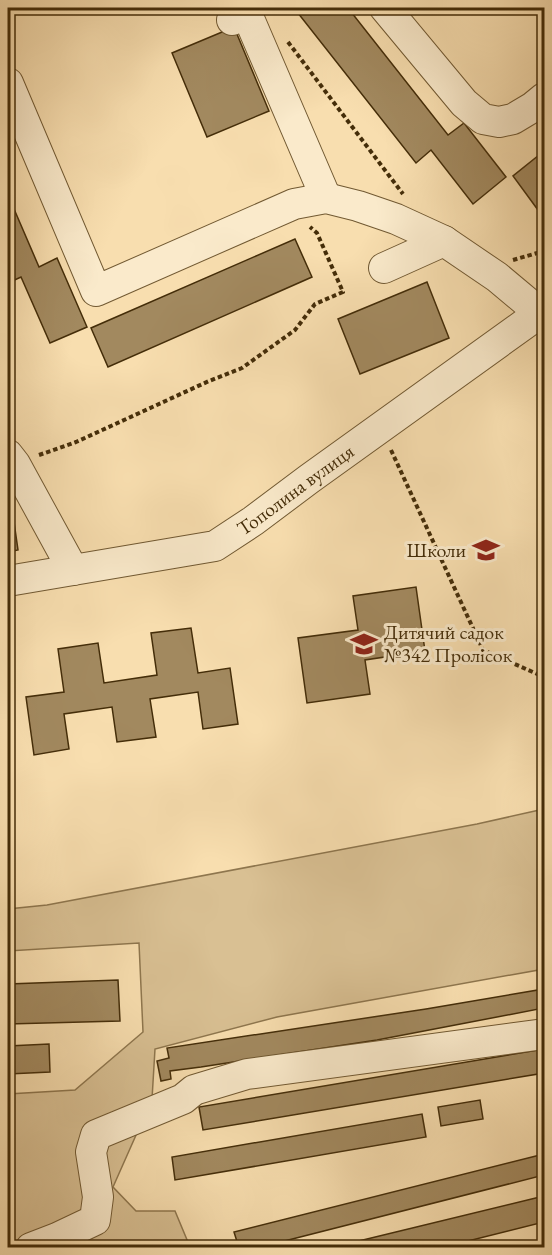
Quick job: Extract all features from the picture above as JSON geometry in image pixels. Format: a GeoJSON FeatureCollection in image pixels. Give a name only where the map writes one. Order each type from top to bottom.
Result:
{"type":"FeatureCollection","features":[{"type":"Feature","properties":{"kind":"street"},"geometry":{"type":"LineString","coordinates":[[385,8],[464,103],[483,118],[499,122],[513,118],[534,107],[544,98]]}},
{"type":"Feature","properties":{"kind":"street"},"geometry":{"type":"LineString","coordinates":[[232,20],[247,14],[326,198]]}},
{"type":"Feature","properties":{"kind":"street"},"geometry":{"type":"LineString","coordinates":[[8,83],[96,291],[294,204],[326,198],[396,219],[444,241],[542,311]]}},
{"type":"Feature","properties":{"kind":"street"},"geometry":{"type":"LineString","coordinates":[[384,268],[444,241]]}},
{"type":"Feature","properties":{"kind":"street","name":"Тополина вулиця"},"geometry":{"type":"LineString","coordinates":[[8,581],[215,546],[253,521],[542,311]]}},
{"type":"Feature","properties":{"kind":"street"},"geometry":{"type":"LineString","coordinates":[[10,462],[73,570]]}},
{"type":"Feature","properties":{"kind":"street"},"geometry":{"type":"LineString","coordinates":[[31,1248],[95,1220],[98,1197],[91,1152],[96,1135],[183,1099],[194,1090],[247,1074],[544,1034]]}},
{"type":"Feature","properties":{"kind":"path"},"geometry":{"type":"LineString","coordinates":[[282,34],[403,195]]}},
{"type":"Feature","properties":{"kind":"path"},"geometry":{"type":"LineString","coordinates":[[10,462],[76,442],[242,368],[295,330],[315,304],[343,292],[317,233],[309,226]]}},
{"type":"Feature","properties":{"kind":"path"},"geometry":{"type":"LineString","coordinates":[[510,261],[544,251]]}},
{"type":"Feature","properties":{"kind":"path"},"geometry":{"type":"LineString","coordinates":[[381,428],[483,650],[544,677]]}},
{"type":"Feature","properties":{"kind":"shaded area"},"geometry":{"type":"Polygon","coordinates":[[[544,809],[544,969],[277,1017],[155,1049],[152,1099],[113,1187],[136,1211],[175,1211],[190,1247],[8,1247],[8,1094],[75,1090],[143,1032],[139,943],[8,951],[8,909],[47,905],[477,824],[544,809]]]}},
{"type":"Feature","properties":{"kind":"building"},"geometry":{"type":"Polygon","coordinates":[[[294,8],[348,8],[448,135],[464,123],[506,177],[473,204],[431,150],[416,163],[294,8]]]}},
{"type":"Feature","properties":{"kind":"building"},"geometry":{"type":"Polygon","coordinates":[[[234,27],[269,111],[207,137],[172,53],[234,27]]]}},
{"type":"Feature","properties":{"kind":"building"},"geometry":{"type":"Polygon","coordinates":[[[544,151],[544,204],[538,210],[513,176],[544,151]]]}},
{"type":"Feature","properties":{"kind":"building"},"geometry":{"type":"Polygon","coordinates":[[[8,195],[39,267],[57,258],[87,327],[50,343],[21,277],[8,283],[8,195]]]}},
{"type":"Feature","properties":{"kind":"building"},"geometry":{"type":"Polygon","coordinates":[[[295,239],[312,277],[108,367],[91,328],[295,239]]]}},
{"type":"Feature","properties":{"kind":"building"},"geometry":{"type":"Polygon","coordinates":[[[427,282],[449,338],[360,374],[338,319],[427,282]]]}},
{"type":"Feature","properties":{"kind":"building"},"geometry":{"type":"Polygon","coordinates":[[[10,494],[18,550],[8,552],[8,495],[10,494]]]}},
{"type":"Feature","properties":{"kind":"building"},"geometry":{"type":"Polygon","coordinates":[[[416,587],[425,651],[365,660],[370,694],[307,703],[298,638],[358,630],[353,596],[416,587]]]}},
{"type":"Feature","properties":{"kind":"building"},"geometry":{"type":"Polygon","coordinates":[[[191,628],[198,673],[230,668],[238,724],[203,729],[198,692],[150,699],[156,737],[117,742],[112,707],[64,714],[69,749],[34,755],[26,697],[64,692],[58,649],[98,643],[104,683],[157,675],[151,633],[191,628]]]}},
{"type":"Feature","properties":{"kind":"building"},"geometry":{"type":"Polygon","coordinates":[[[118,980],[120,1021],[8,1024],[8,984],[118,980]]]}},
{"type":"Feature","properties":{"kind":"building"},"geometry":{"type":"Polygon","coordinates":[[[544,989],[544,1008],[377,1040],[170,1071],[171,1079],[161,1081],[157,1061],[169,1058],[167,1048],[544,989]]]}},
{"type":"Feature","properties":{"kind":"building"},"geometry":{"type":"Polygon","coordinates":[[[49,1044],[50,1072],[8,1074],[8,1046],[49,1044]]]}},
{"type":"Feature","properties":{"kind":"building"},"geometry":{"type":"Polygon","coordinates":[[[544,1049],[544,1073],[203,1130],[199,1107],[544,1049]]]}},
{"type":"Feature","properties":{"kind":"building"},"geometry":{"type":"Polygon","coordinates":[[[480,1100],[483,1119],[441,1126],[438,1107],[480,1100]]]}},
{"type":"Feature","properties":{"kind":"building"},"geometry":{"type":"Polygon","coordinates":[[[422,1114],[426,1137],[175,1180],[172,1157],[422,1114]]]}},
{"type":"Feature","properties":{"kind":"building"},"geometry":{"type":"Polygon","coordinates":[[[544,1154],[544,1175],[257,1248],[239,1248],[234,1232],[544,1154]]]}},
{"type":"Feature","properties":{"kind":"building"},"geometry":{"type":"Polygon","coordinates":[[[544,1196],[544,1222],[440,1248],[330,1248],[544,1196]]]}},
{"type":"Feature","properties":{"kind":"place","name":"Школи"},"geometry":{"type":"Point","coordinates":[486,550]}},
{"type":"Feature","properties":{"kind":"place","name":"Дитячий садок №342 Пролісок"},"geometry":{"type":"Point","coordinates":[364,644]}}]}
